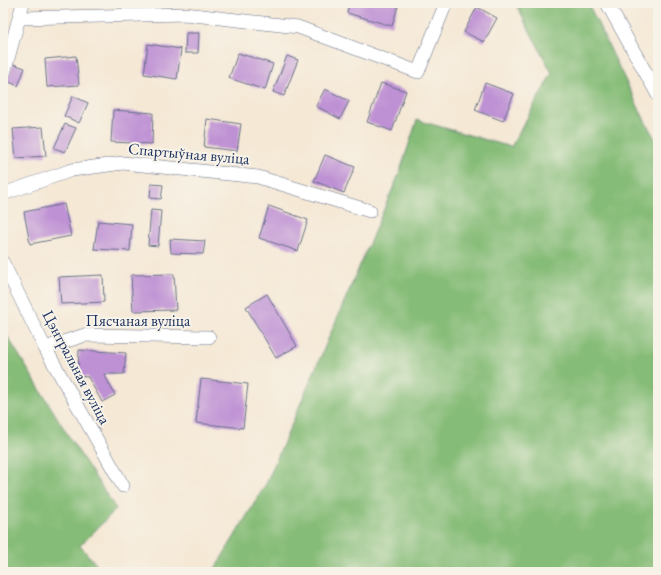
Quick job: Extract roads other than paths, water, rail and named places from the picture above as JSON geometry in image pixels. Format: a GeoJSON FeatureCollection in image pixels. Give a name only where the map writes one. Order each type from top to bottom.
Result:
{"type":"FeatureCollection","features":[{"type":"Feature","properties":{"kind":"street"},"geometry":{"type":"LineString","coordinates":[[3,77],[23,3]]}},
{"type":"Feature","properties":{"kind":"street"},"geometry":{"type":"LineString","coordinates":[[20,18],[185,14],[298,27],[418,72],[446,3]]}},
{"type":"Feature","properties":{"kind":"street"},"geometry":{"type":"LineString","coordinates":[[607,3],[658,96]]}},
{"type":"Feature","properties":{"kind":"street","name":"Спартыўная вуліца"},"geometry":{"type":"LineString","coordinates":[[3,194],[72,170],[123,163],[258,177],[370,211]]}},
{"type":"Feature","properties":{"kind":"street","name":"Цэнтральная вуліца"},"geometry":{"type":"LineString","coordinates":[[3,262],[45,348],[123,486]]}},
{"type":"Feature","properties":{"kind":"street","name":"Пясчаная вуліца"},"geometry":{"type":"LineString","coordinates":[[45,348],[85,335],[209,337]]}}]}
